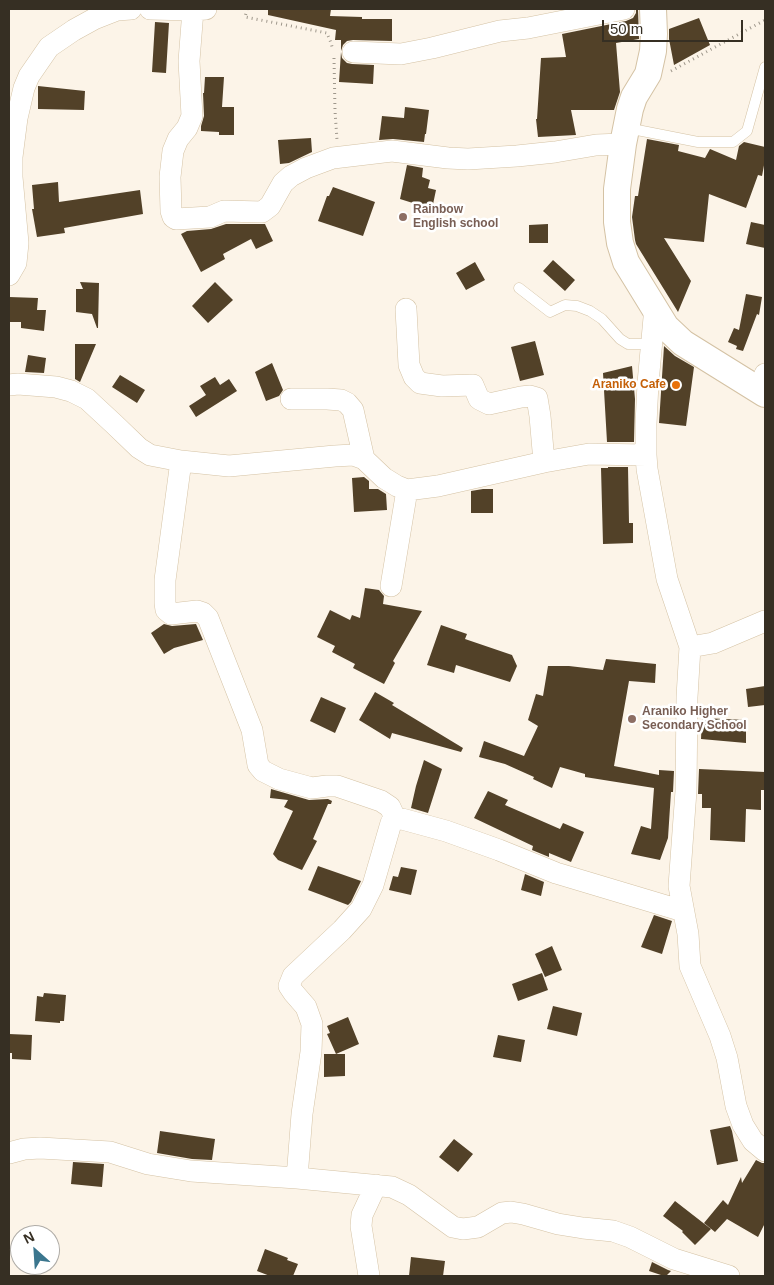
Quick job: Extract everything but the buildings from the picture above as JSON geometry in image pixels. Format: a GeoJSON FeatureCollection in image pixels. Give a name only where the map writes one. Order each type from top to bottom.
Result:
{"type":"FeatureCollection","features":[{"type":"Feature","properties":{"kind":"street"},"geometry":{"type":"LineString","coordinates":[[9,275],[16,263],[18,243],[12,157],[17,118],[24,88],[29,76],[49,48],[74,30],[94,19],[118,10],[131,9]]}},
{"type":"Feature","properties":{"kind":"street"},"geometry":{"type":"LineString","coordinates":[[150,9],[199,9],[189,61],[192,116],[188,128],[178,139],[170,177],[171,212],[176,219],[210,217],[224,211],[262,212],[270,206],[283,183],[291,176],[333,158],[392,152],[468,159],[545,153],[596,145],[624,136]]}},
{"type":"Feature","properties":{"kind":"street"},"geometry":{"type":"LineString","coordinates":[[353,52],[401,54],[500,31],[528,28],[624,9]]}},
{"type":"Feature","properties":{"kind":"street"},"geometry":{"type":"LineString","coordinates":[[653,9],[653,51],[648,74],[634,97],[624,136],[617,189],[616,222],[620,243],[626,262],[666,327],[683,343],[763,386]]}},
{"type":"Feature","properties":{"kind":"street"},"geometry":{"type":"LineString","coordinates":[[655,307],[648,383],[647,469],[666,579],[690,647],[687,697],[686,791],[678,886],[688,934],[690,966],[720,1036],[727,1058],[736,1106],[743,1125],[753,1141],[765,1152]]}},
{"type":"Feature","properties":{"kind":"street"},"geometry":{"type":"LineString","coordinates":[[406,309],[409,365],[414,377],[420,383],[442,386],[473,385],[479,399],[489,404],[521,396],[537,398],[544,462]]}},
{"type":"Feature","properties":{"kind":"street"},"geometry":{"type":"LineString","coordinates":[[9,385],[56,387],[71,391],[87,399],[139,448],[150,455],[181,461],[229,466],[353,456],[364,459],[384,478],[406,490],[438,486],[544,462],[589,454],[646,455]]}},
{"type":"Feature","properties":{"kind":"street"},"geometry":{"type":"LineString","coordinates":[[291,398],[341,400],[347,403],[353,410],[364,459]]}},
{"type":"Feature","properties":{"kind":"street"},"geometry":{"type":"LineString","coordinates":[[181,461],[165,580],[166,610],[171,614],[197,611],[203,613],[208,618],[252,730],[258,765],[263,771],[279,779],[312,788],[336,786],[381,801],[390,807],[396,820]]}},
{"type":"Feature","properties":{"kind":"street"},"geometry":{"type":"LineString","coordinates":[[391,586],[406,490]]}},
{"type":"Feature","properties":{"kind":"street"},"geometry":{"type":"LineString","coordinates":[[690,647],[713,642],[765,621]]}},
{"type":"Feature","properties":{"kind":"street"},"geometry":{"type":"LineString","coordinates":[[298,1178],[302,1114],[311,1052],[312,1024],[306,1007],[289,986],[294,976],[342,930],[361,908],[373,885],[391,823],[402,819],[446,831],[556,873],[683,911]]}},
{"type":"Feature","properties":{"kind":"street"},"geometry":{"type":"LineString","coordinates":[[9,1153],[24,1149],[40,1148],[110,1152],[148,1164],[191,1171],[376,1185],[392,1188],[409,1195],[443,1220],[462,1229],[478,1227],[502,1213],[512,1212],[558,1224],[612,1231],[630,1237],[674,1259],[729,1276]]}},
{"type":"Feature","properties":{"kind":"street"},"geometry":{"type":"LineString","coordinates":[[369,1276],[361,1226],[362,1215],[376,1185]]}},
{"type":"Feature","properties":{"kind":"lane"},"geometry":{"type":"LineString","coordinates":[[624,136],[698,142],[733,142],[747,131],[765,67]]}},
{"type":"Feature","properties":{"kind":"lane"},"geometry":{"type":"LineString","coordinates":[[519,288],[550,312],[565,305],[577,306],[590,311],[602,319],[620,339],[628,344],[651,344]]}},
{"type":"Feature","properties":{"kind":"path"},"geometry":{"type":"LineString","coordinates":[[247,9],[245,17],[327,33],[333,53],[339,157]]}},
{"type":"Feature","properties":{"kind":"path"},"geometry":{"type":"LineString","coordinates":[[648,74],[667,73],[765,20]]}},
{"type":"Feature","properties":{"kind":"place","name":"Rainbow English school"},"geometry":{"type":"Point","coordinates":[403,217]}},
{"type":"Feature","properties":{"kind":"place","name":"Araniko Cafe"},"geometry":{"type":"Point","coordinates":[676,385]}},
{"type":"Feature","properties":{"kind":"place","name":"Araniko Higher Secondary School"},"geometry":{"type":"Point","coordinates":[632,719]}}]}
